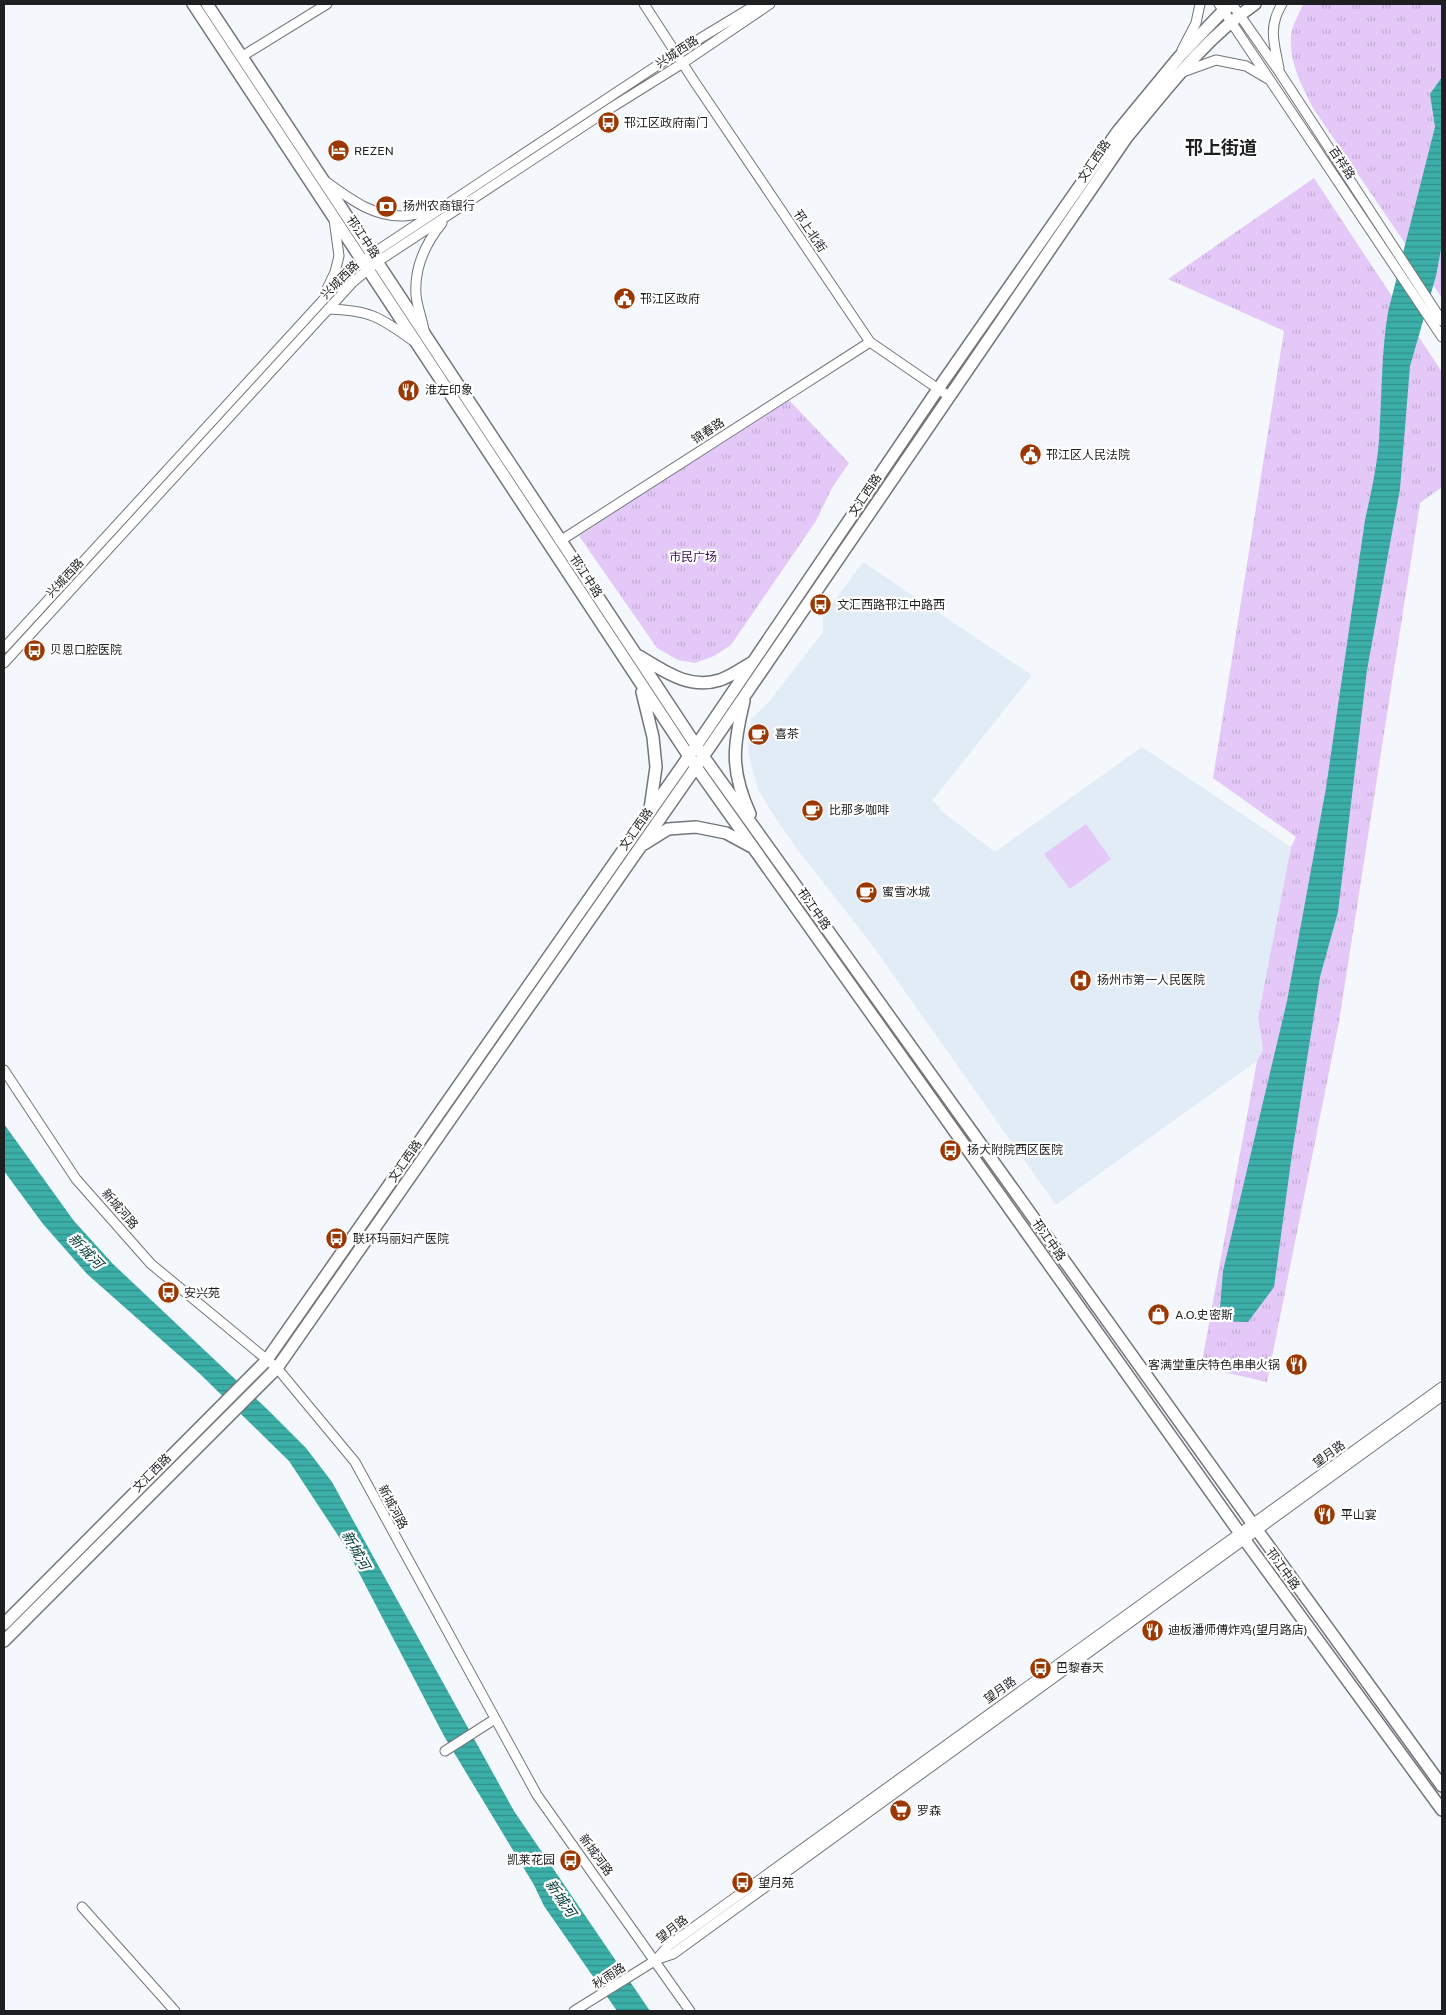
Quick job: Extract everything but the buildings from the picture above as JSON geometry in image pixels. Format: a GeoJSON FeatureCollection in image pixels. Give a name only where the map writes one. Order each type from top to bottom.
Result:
{"type":"FeatureCollection","features":[{"type":"Feature","properties":{"kind":"main road","name":"邗江中路"},"geometry":{"type":"LineString","coordinates":[[194,4],[696,767],[1242,1536],[1442,1810]]}},
{"type":"Feature","properties":{"kind":"main road","name":"邗江中路"},"geometry":{"type":"LineString","coordinates":[[206,4],[696,746],[1442,1786]]}},
{"type":"Feature","properties":{"kind":"main road","name":"文汇西路"},"geometry":{"type":"LineString","coordinates":[[4,1624],[225,1411],[256,1390],[277,1368],[696,767],[1127,137],[1180,73],[1236,17],[1255,4]]}},
{"type":"Feature","properties":{"kind":"main road","name":"文汇西路"},"geometry":{"type":"LineString","coordinates":[[4,1641],[225,1411],[247,1381],[266,1362],[696,746],[938,389],[1118,131],[1178,57],[1228,5]]}},
{"type":"Feature","properties":{"kind":"main road"},"geometry":{"type":"LineString","coordinates":[[635,654],[670,675],[697,684],[720,680],[753,662]]}},
{"type":"Feature","properties":{"kind":"main road"},"geometry":{"type":"LineString","coordinates":[[640,683],[653,737],[656,767],[650,812]]}},
{"type":"Feature","properties":{"kind":"main road"},"geometry":{"type":"LineString","coordinates":[[746,694],[736,732],[734,763],[740,791],[762,838]]}},
{"type":"Feature","properties":{"kind":"main road"},"geometry":{"type":"LineString","coordinates":[[641,846],[668,829],[696,827],[726,832],[754,849]]}},
{"type":"Feature","properties":{"kind":"street"},"geometry":{"type":"LineString","coordinates":[[241,57],[326,4]]}},
{"type":"Feature","properties":{"kind":"street","name":"邗上北街"},"geometry":{"type":"LineString","coordinates":[[644,4],[870,342],[950,397]]}},
{"type":"Feature","properties":{"kind":"street","name":"兴城西路"},"geometry":{"type":"LineString","coordinates":[[4,648],[346,275],[365,266],[440,209],[676,53],[757,4]]}},
{"type":"Feature","properties":{"kind":"street","name":"兴城西路"},"geometry":{"type":"LineString","coordinates":[[375,258],[450,214],[683,63],[770,4]]}},
{"type":"Feature","properties":{"kind":"street"},"geometry":{"type":"LineString","coordinates":[[1178,57],[1196,23],[1200,4]]}},
{"type":"Feature","properties":{"kind":"street"},"geometry":{"type":"LineString","coordinates":[[1280,73],[1272,34],[1282,4]]}},
{"type":"Feature","properties":{"kind":"street","name":"百祥路"},"geometry":{"type":"LineString","coordinates":[[1228,5],[1272,80],[1442,337]]}},
{"type":"Feature","properties":{"kind":"street","name":"百祥路"},"geometry":{"type":"LineString","coordinates":[[1236,17],[1280,73],[1442,321]]}},
{"type":"Feature","properties":{"kind":"street"},"geometry":{"type":"LineString","coordinates":[[1180,73],[1216,60],[1246,66],[1272,80]]}},
{"type":"Feature","properties":{"kind":"street"},"geometry":{"type":"LineString","coordinates":[[321,178],[352,200],[377,214],[404,216],[440,209]]}},
{"type":"Feature","properties":{"kind":"street"},"geometry":{"type":"LineString","coordinates":[[426,335],[416,295],[419,266],[429,240],[450,214]]}},
{"type":"Feature","properties":{"kind":"street"},"geometry":{"type":"LineString","coordinates":[[322,300],[335,272],[339,256],[334,219]]}},
{"type":"Feature","properties":{"kind":"street","name":"兴城西路"},"geometry":{"type":"LineString","coordinates":[[4,663],[353,282],[365,266]]}},
{"type":"Feature","properties":{"kind":"street"},"geometry":{"type":"LineString","coordinates":[[328,309],[354,310],[376,316],[416,343]]}},
{"type":"Feature","properties":{"kind":"street","name":"锦春路"},"geometry":{"type":"LineString","coordinates":[[560,541],[870,342]]}},
{"type":"Feature","properties":{"kind":"street","name":"新城河路"},"geometry":{"type":"LineString","coordinates":[[4,1070],[76,1179],[151,1264],[266,1362],[277,1368],[355,1462],[537,1795],[656,1960],[690,2011]]}},
{"type":"Feature","properties":{"kind":"street","name":"望月路"},"geometry":{"type":"LineString","coordinates":[[1255,1527],[1442,1387]]}},
{"type":"Feature","properties":{"kind":"street","name":"望月路"},"geometry":{"type":"LineString","coordinates":[[656,1960],[668,1946],[1242,1536],[1442,1396]]}},
{"type":"Feature","properties":{"kind":"street"},"geometry":{"type":"LineString","coordinates":[[445,1751],[495,1719]]}},
{"type":"Feature","properties":{"kind":"street"},"geometry":{"type":"LineString","coordinates":[[82,1907],[175,2011]]}},
{"type":"Feature","properties":{"kind":"street","name":"秋雨路"},"geometry":{"type":"LineString","coordinates":[[574,2011],[603,1995],[656,1960]]}},
{"type":"Feature","properties":{"kind":"shaded area","name":"扬州市第一人民医院"},"geometry":{"type":"Polygon","coordinates":[[[863,562],[1032,675],[932,801],[940,807],[940,810],[995,852],[1142,747],[1291,847],[1258,1017],[1263,1050],[1257,1061],[1056,1205],[870,942],[797,849],[758,789],[748,751],[751,719],[768,703],[823,632],[823,616],[863,562]]]}},
{"type":"Feature","properties":{"kind":"green space"},"geometry":{"type":"Polygon","coordinates":[[[1303,4],[1442,4],[1442,298],[1313,108],[1297,74],[1291,47],[1292,29],[1303,4]]]}},
{"type":"Feature","properties":{"kind":"green space"},"geometry":{"type":"Polygon","coordinates":[[[1314,178],[1442,372],[1442,487],[1420,503],[1339,1022],[1267,1382],[1201,1367],[1257,1061],[1263,1050],[1258,1017],[1291,847],[1296,837],[1213,778],[1284,331],[1168,279],[1314,178]]]}},
{"type":"Feature","properties":{"kind":"green space","name":"市民广场"},"geometry":{"type":"Polygon","coordinates":[[[787,398],[849,463],[832,488],[816,521],[731,645],[714,656],[695,663],[678,660],[657,648],[579,536],[787,398]]]}},
{"type":"Feature","properties":{"kind":"green space"},"geometry":{"type":"Polygon","coordinates":[[[1086,824],[1111,859],[1070,889],[1044,854],[1086,824]]]}},
{"type":"Feature","properties":{"kind":"water"},"geometry":{"type":"Polygon","coordinates":[[[1442,77],[1442,244],[1436,276],[1410,366],[1400,489],[1367,670],[1338,912],[1320,977],[1292,1154],[1274,1287],[1248,1322],[1219,1321],[1223,1271],[1287,1001],[1326,788],[1365,520],[1377,460],[1384,344],[1388,312],[1435,127],[1430,94],[1442,77]]]}},
{"type":"Feature","properties":{"kind":"water","name":"新城河"},"geometry":{"type":"Polygon","coordinates":[[[4,1124],[74,1221],[113,1264],[268,1410],[306,1448],[332,1482],[514,1811],[650,2011],[617,2011],[544,1906],[534,1885],[444,1736],[345,1546],[289,1461],[199,1373],[87,1274],[43,1224],[4,1171],[4,1124]]]}},
{"type":"Feature","properties":{"kind":"place","name":"邗江区政府南门"},"geometry":{"type":"Point","coordinates":[608,123]}},
{"type":"Feature","properties":{"kind":"place","name":"REZEN"},"geometry":{"type":"Point","coordinates":[338,151]}},
{"type":"Feature","properties":{"kind":"place","name":"扬州农商银行"},"geometry":{"type":"Point","coordinates":[387,206]}},
{"type":"Feature","properties":{"kind":"place","name":"邗江区政府"},"geometry":{"type":"Point","coordinates":[624,299]}},
{"type":"Feature","properties":{"kind":"place","name":"淮左印象"},"geometry":{"type":"Point","coordinates":[409,390]}},
{"type":"Feature","properties":{"kind":"place","name":"邗江区人民法院"},"geometry":{"type":"Point","coordinates":[1030,455]}},
{"type":"Feature","properties":{"kind":"place","name":"文汇西路邗江中路西"},"geometry":{"type":"Point","coordinates":[821,605]}},
{"type":"Feature","properties":{"kind":"place","name":"贝恩口腔医院"},"geometry":{"type":"Point","coordinates":[34,650]}},
{"type":"Feature","properties":{"kind":"place","name":"喜茶"},"geometry":{"type":"Point","coordinates":[759,734]}},
{"type":"Feature","properties":{"kind":"place","name":"比那多咖啡"},"geometry":{"type":"Point","coordinates":[813,810]}},
{"type":"Feature","properties":{"kind":"place","name":"蜜雪冰城"},"geometry":{"type":"Point","coordinates":[866,892]}},
{"type":"Feature","properties":{"kind":"place","name":"扬州市第一人民医院"},"geometry":{"type":"Point","coordinates":[1081,980]}},
{"type":"Feature","properties":{"kind":"place","name":"扬大附院西区医院"},"geometry":{"type":"Point","coordinates":[951,1150]}},
{"type":"Feature","properties":{"kind":"place","name":"联环玛丽妇产医院"},"geometry":{"type":"Point","coordinates":[337,1239]}},
{"type":"Feature","properties":{"kind":"place","name":"安兴苑"},"geometry":{"type":"Point","coordinates":[168,1293]}},
{"type":"Feature","properties":{"kind":"place","name":"A.O.史密斯"},"geometry":{"type":"Point","coordinates":[1159,1315]}},
{"type":"Feature","properties":{"kind":"place","name":"客满堂重庆特色串串火锅"},"geometry":{"type":"Point","coordinates":[1296,1365]}},
{"type":"Feature","properties":{"kind":"place","name":"平山宴"},"geometry":{"type":"Point","coordinates":[1325,1515]}},
{"type":"Feature","properties":{"kind":"place","name":"迪板潘师傅炸鸡(望月路店)"},"geometry":{"type":"Point","coordinates":[1152,1630]}},
{"type":"Feature","properties":{"kind":"place","name":"巴黎春天"},"geometry":{"type":"Point","coordinates":[1040,1668]}},
{"type":"Feature","properties":{"kind":"place","name":"罗森"},"geometry":{"type":"Point","coordinates":[901,1811]}},
{"type":"Feature","properties":{"kind":"place","name":"凯莱花园"},"geometry":{"type":"Point","coordinates":[571,1860]}},
{"type":"Feature","properties":{"kind":"place","name":"望月苑"},"geometry":{"type":"Point","coordinates":[742,1883]}},
{"type":"Feature","properties":{"kind":"district","name":"邗上街道"},"geometry":{"type":"Point","coordinates":[1221,148]}}]}
